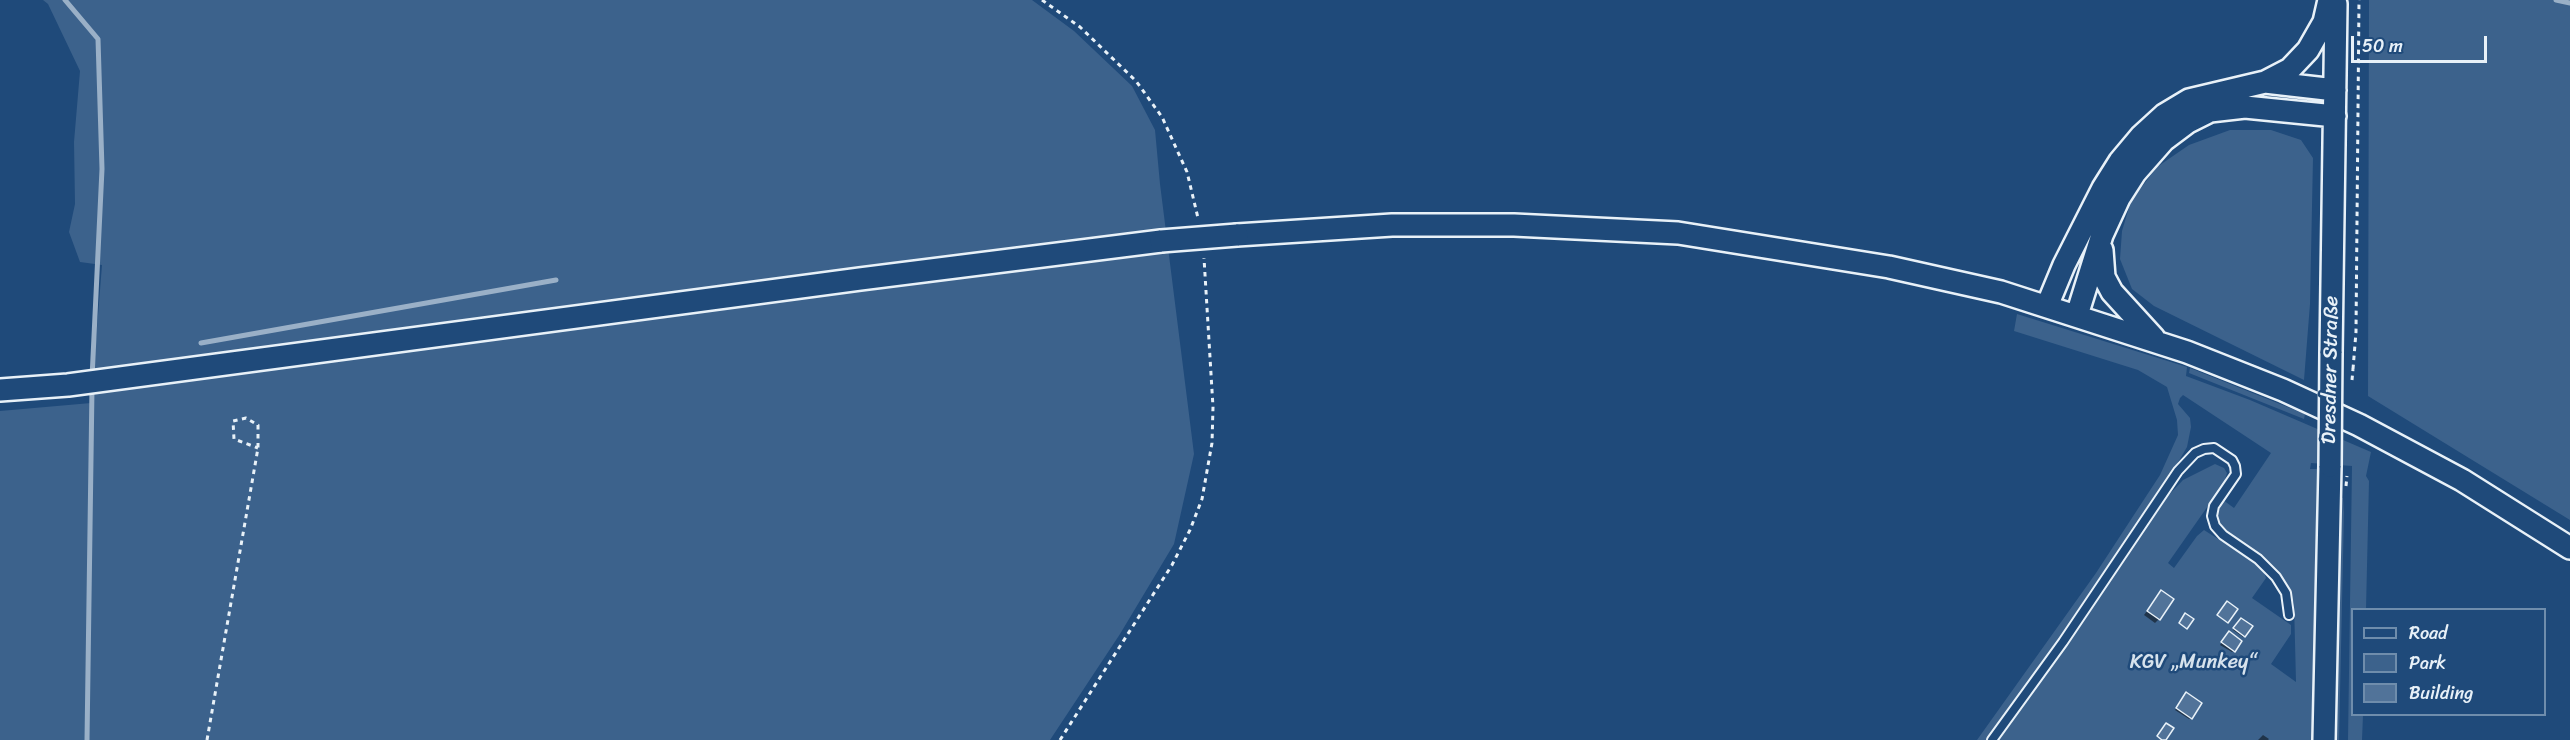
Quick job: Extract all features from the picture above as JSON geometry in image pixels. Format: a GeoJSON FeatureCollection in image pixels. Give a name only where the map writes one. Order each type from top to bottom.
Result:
{"type":"FeatureCollection","features":[{"type":"Feature","properties":{"kind":"main road"},"geometry":{"type":"LineString","coordinates":[[2047,306],[2103,188],[2120,161],[2141,136],[2164,115],[2189,100],[2265,82],[2290,69],[2308,50],[2324,21],[2329,0]]}},
{"type":"Feature","properties":{"kind":"main road","name":"Dresdner Straße"},"geometry":{"type":"LineString","coordinates":[[2324,740],[2336,0]]}},
{"type":"Feature","properties":{"kind":"main road"},"geometry":{"type":"LineString","coordinates":[[2265,82],[2335,90]]}},
{"type":"Feature","properties":{"kind":"main road"},"geometry":{"type":"LineString","coordinates":[[2077,315],[2102,236],[2119,198],[2135,173],[2164,140],[2188,122],[2211,111],[2245,107],[2335,116]]}},
{"type":"Feature","properties":{"kind":"main road"},"geometry":{"type":"LineString","coordinates":[[0,390],[125,378],[1161,241],[1311,228],[1403,225],[1514,225],[1678,233],[1889,267],[2001,292],[2156,341],[2283,390],[2359,425],[2462,480],[2570,548]]}},
{"type":"Feature","properties":{"kind":"main road"},"geometry":{"type":"LineString","coordinates":[[2102,236],[2104,277],[2112,292],[2156,341]]}},
{"type":"Feature","properties":{"kind":"lane"},"geometry":{"type":"LineString","coordinates":[[1992,740],[2062,642],[2171,480],[2187,461],[2204,449],[2214,448],[2232,460],[2235,466],[2236,474],[2214,506],[2212,516],[2215,526],[2223,535],[2258,559],[2276,577],[2286,593],[2289,615]]}},
{"type":"Feature","properties":{"kind":"path"},"geometry":{"type":"LineString","coordinates":[[1042,0],[1080,27],[1136,81],[1162,117]]}},
{"type":"Feature","properties":{"kind":"path"},"geometry":{"type":"LineString","coordinates":[[2353,369],[2356,332],[2359,0]]}},
{"type":"Feature","properties":{"kind":"path"},"geometry":{"type":"LineString","coordinates":[[1060,740],[1166,574],[1190,530],[1208,473],[1212,443],[1212,380]]}},
{"type":"Feature","properties":{"kind":"path"},"geometry":{"type":"LineString","coordinates":[[207,740],[258,448],[258,424],[246,418],[234,421],[234,439],[258,448]]}},
{"type":"Feature","properties":{"kind":"green space"},"geometry":{"type":"Polygon","coordinates":[[[43,0],[1032,0],[1074,31],[1132,86],[1155,130],[1194,454],[1174,544],[1120,634],[1050,740],[0,740],[0,411],[91,403],[102,265],[80,262],[69,232],[75,204],[74,142],[80,71],[48,4],[43,0]]]}},
{"type":"Feature","properties":{"kind":"green space"},"geometry":{"type":"Polygon","coordinates":[[[2369,0],[2570,0],[2570,520],[2368,396],[2369,0]]]}},
{"type":"Feature","properties":{"kind":"green space"},"geometry":{"type":"Polygon","coordinates":[[[2230,130],[2271,130],[2301,140],[2313,158],[2310,304],[2304,380],[2154,306],[2132,289],[2120,259],[2122,231],[2131,201],[2157,167],[2189,145],[2230,130]]]}},
{"type":"Feature","properties":{"kind":"green space","name":"KGV „Munkey“"},"geometry":{"type":"Polygon","coordinates":[[[2017,314],[2187,367],[2186,376],[2250,400],[2371,452],[2366,476],[2369,481],[2366,608],[2351,608],[2351,716],[2363,716],[2362,740],[2348,740],[2352,466],[2311,463],[2310,469],[2317,469],[2313,740],[1998,740],[2166,498],[2183,480],[2215,464],[2224,468],[2227,473],[2224,483],[2168,563],[2174,568],[2204,530],[2262,567],[2266,578],[2252,598],[2291,625],[2291,634],[2271,664],[2296,682],[2294,603],[2289,591],[2272,567],[2225,532],[2217,517],[2223,500],[2234,508],[2271,453],[2183,395],[2178,404],[2190,418],[2191,427],[2187,447],[2180,459],[1987,740],[1977,740],[2096,573],[2160,475],[2178,435],[2177,420],[2167,387],[2138,370],[2014,331],[2017,314]]]}},
{"type":"Feature","properties":{"kind":"green space"},"geometry":{"type":"Polygon","coordinates":[[[2190,368],[2305,414],[2304,419],[2189,373],[2190,368]]]}},
{"type":"Feature","properties":{"kind":"green space"},"geometry":{"type":"Polygon","coordinates":[[[2338,498],[2343,498],[2344,513],[2339,740],[2333,740],[2338,498]]]}},
{"type":"Feature","properties":{"kind":"building"},"geometry":{"type":"Polygon","coordinates":[[[2161,590],[2174,599],[2160,620],[2147,611],[2161,590]]]}},
{"type":"Feature","properties":{"kind":"building"},"geometry":{"type":"Polygon","coordinates":[[[2227,601],[2238,609],[2228,623],[2217,615],[2227,601]]]}},
{"type":"Feature","properties":{"kind":"building"},"geometry":{"type":"Polygon","coordinates":[[[2185,613],[2194,619],[2187,629],[2179,623],[2185,613]]]}},
{"type":"Feature","properties":{"kind":"building"},"geometry":{"type":"Polygon","coordinates":[[[2241,618],[2253,626],[2245,637],[2233,628],[2241,618]]]}},
{"type":"Feature","properties":{"kind":"building"},"geometry":{"type":"Polygon","coordinates":[[[2229,631],[2242,641],[2235,652],[2221,642],[2229,631]]]}},
{"type":"Feature","properties":{"kind":"building"},"geometry":{"type":"Polygon","coordinates":[[[2186,692],[2202,703],[2192,719],[2176,708],[2186,692]]]}},
{"type":"Feature","properties":{"kind":"building"},"geometry":{"type":"Polygon","coordinates":[[[2166,723],[2174,728],[2166,740],[2162,740],[2157,736],[2166,723]]]}},
{"type":"Feature","properties":{"kind":"waterway"},"geometry":{"type":"LineString","coordinates":[[65,0],[98,39],[102,169],[92,378]]}},
{"type":"Feature","properties":{"kind":"waterway"},"geometry":{"type":"LineString","coordinates":[[2556,0],[2570,3]]}},
{"type":"Feature","properties":{"kind":"waterway"},"geometry":{"type":"LineString","coordinates":[[201,343],[556,280]]}},
{"type":"Feature","properties":{"kind":"waterway"},"geometry":{"type":"LineString","coordinates":[[87,740],[92,388]]}}]}
